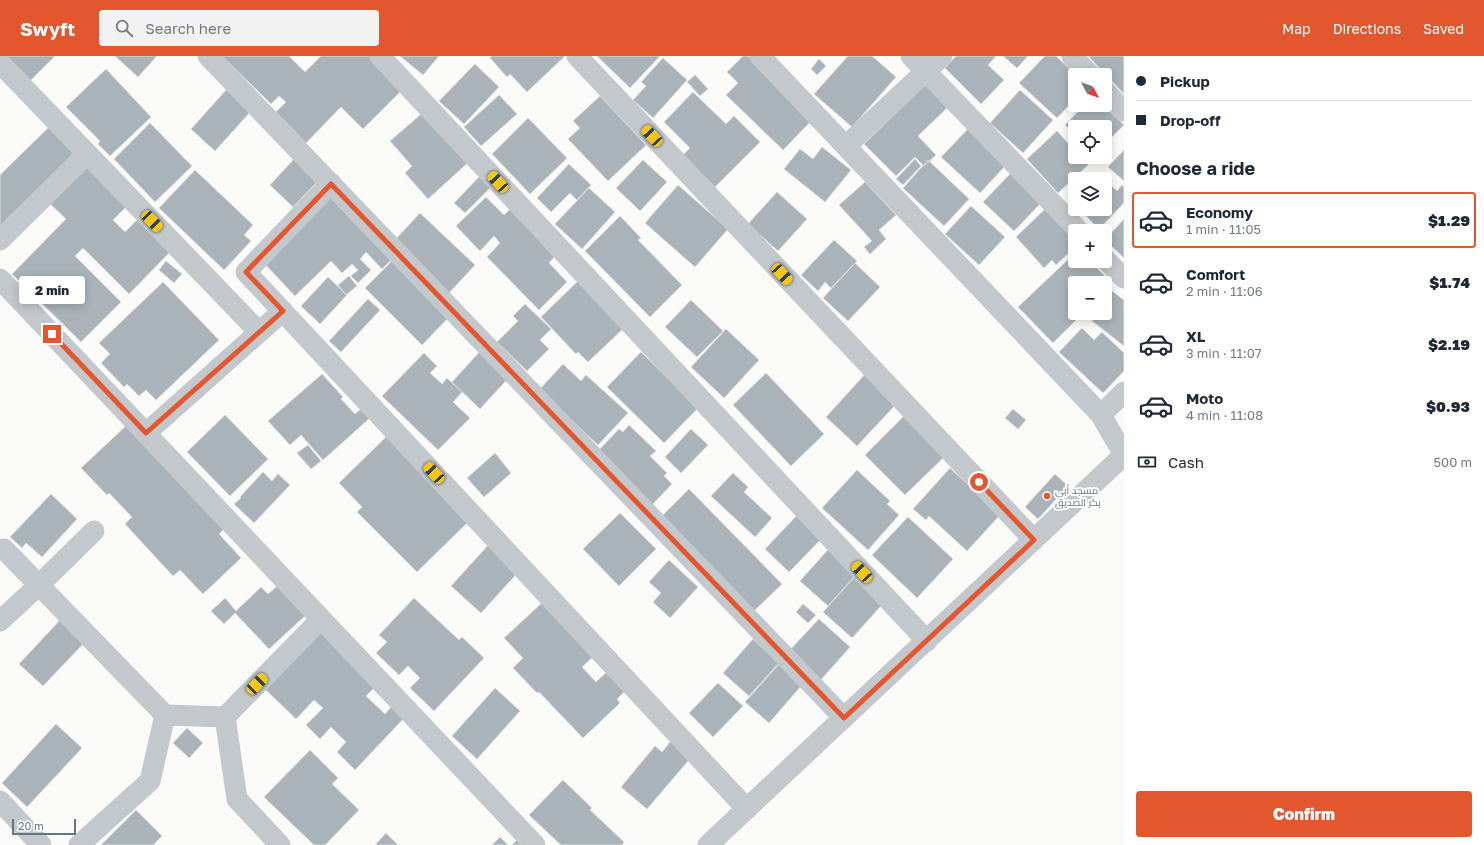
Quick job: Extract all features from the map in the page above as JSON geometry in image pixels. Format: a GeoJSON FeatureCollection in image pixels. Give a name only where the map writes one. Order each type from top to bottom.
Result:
{"type":"FeatureCollection","features":[{"type":"Feature","properties":{"kind":"street"},"geometry":{"type":"LineString","coordinates":[[208,56],[844,718]]}},
{"type":"Feature","properties":{"kind":"street"},"geometry":{"type":"LineString","coordinates":[[380,56],[927,641]]}},
{"type":"Feature","properties":{"kind":"street"},"geometry":{"type":"LineString","coordinates":[[577,56],[1034,540]]}},
{"type":"Feature","properties":{"kind":"street"},"geometry":{"type":"LineString","coordinates":[[708,845],[1124,455],[1101,416],[760,56]]}},
{"type":"Feature","properties":{"kind":"street"},"geometry":{"type":"LineString","coordinates":[[911,56],[1072,224]]}},
{"type":"Feature","properties":{"kind":"street"},"geometry":{"type":"LineString","coordinates":[[846,146],[942,56]]}},
{"type":"Feature","properties":{"kind":"street"},"geometry":{"type":"LineString","coordinates":[[1072,56],[1083,68]]}},
{"type":"Feature","properties":{"kind":"street"},"geometry":{"type":"LineString","coordinates":[[0,62],[259,332]]}},
{"type":"Feature","properties":{"kind":"street"},"geometry":{"type":"LineString","coordinates":[[1112,98],[1124,111]]}},
{"type":"Feature","properties":{"kind":"street"},"geometry":{"type":"LineString","coordinates":[[0,240],[87,154]]}},
{"type":"Feature","properties":{"kind":"street"},"geometry":{"type":"LineString","coordinates":[[331,184],[246,272],[747,809]]}},
{"type":"Feature","properties":{"kind":"street"},"geometry":{"type":"LineString","coordinates":[[1112,266],[1124,278]]}},
{"type":"Feature","properties":{"kind":"street"},"geometry":{"type":"LineString","coordinates":[[0,279],[535,845]]}},
{"type":"Feature","properties":{"kind":"street"},"geometry":{"type":"LineString","coordinates":[[146,433],[283,311]]}},
{"type":"Feature","properties":{"kind":"street"},"geometry":{"type":"LineString","coordinates":[[1101,416],[1124,392]]}},
{"type":"Feature","properties":{"kind":"street"},"geometry":{"type":"LineString","coordinates":[[0,621],[94,531]]}},
{"type":"Feature","properties":{"kind":"street"},"geometry":{"type":"LineString","coordinates":[[4,549],[165,715],[225,717],[321,618]]}},
{"type":"Feature","properties":{"kind":"street"},"geometry":{"type":"LineString","coordinates":[[79,845],[150,781],[165,715]]}},
{"type":"Feature","properties":{"kind":"street"},"geometry":{"type":"LineString","coordinates":[[225,717],[237,799],[280,845]]}},
{"type":"Feature","properties":{"kind":"street"},"geometry":{"type":"LineString","coordinates":[[0,801],[41,845]]}},
{"type":"Feature","properties":{"kind":"building"},"geometry":{"type":"Polygon","coordinates":[[[7,56],[55,56],[30,81],[7,56]]]}},
{"type":"Feature","properties":{"kind":"building"},"geometry":{"type":"Polygon","coordinates":[[[115,56],[157,56],[138,77],[115,56]]]}},
{"type":"Feature","properties":{"kind":"building"},"geometry":{"type":"Polygon","coordinates":[[[222,56],[289,56],[305,72],[321,56],[375,56],[401,91],[363,129],[341,107],[306,143],[276,112],[286,102],[279,96],[271,104],[222,56]]]}},
{"type":"Feature","properties":{"kind":"building"},"geometry":{"type":"Polygon","coordinates":[[[400,56],[439,56],[423,75],[400,56]]]}},
{"type":"Feature","properties":{"kind":"building"},"geometry":{"type":"Polygon","coordinates":[[[492,56],[565,56],[527,92],[510,74],[507,77],[490,58],[492,56]]]}},
{"type":"Feature","properties":{"kind":"building"},"geometry":{"type":"Polygon","coordinates":[[[597,56],[660,56],[630,88],[597,56]]]}},
{"type":"Feature","properties":{"kind":"building"},"geometry":{"type":"Polygon","coordinates":[[[743,56],[748,56],[813,119],[783,150],[726,95],[738,83],[727,72],[743,56]]]}},
{"type":"Feature","properties":{"kind":"building"},"geometry":{"type":"Polygon","coordinates":[[[848,56],[872,56],[896,77],[852,127],[814,94],[848,56]]]}},
{"type":"Feature","properties":{"kind":"building"},"geometry":{"type":"Polygon","coordinates":[[[956,56],[996,56],[988,65],[1004,80],[981,104],[945,68],[956,56]]]}},
{"type":"Feature","properties":{"kind":"building"},"geometry":{"type":"Polygon","coordinates":[[[1003,56],[1028,56],[1017,68],[1003,56]]]}},
{"type":"Feature","properties":{"kind":"building"},"geometry":{"type":"Polygon","coordinates":[[[1045,56],[1056,56],[1069,68],[1068,106],[1057,118],[1019,83],[1045,56]]]}},
{"type":"Feature","properties":{"kind":"building"},"geometry":{"type":"Polygon","coordinates":[[[1088,56],[1124,56],[1124,94],[1112,81],[1112,68],[1099,68],[1088,56]]]}},
{"type":"Feature","properties":{"kind":"building"},"geometry":{"type":"Polygon","coordinates":[[[663,58],[687,80],[653,118],[633,100],[646,86],[641,82],[663,58]]]}},
{"type":"Feature","properties":{"kind":"building"},"geometry":{"type":"Polygon","coordinates":[[[819,59],[826,66],[817,75],[811,69],[819,59]]]}},
{"type":"Feature","properties":{"kind":"building"},"geometry":{"type":"Polygon","coordinates":[[[475,64],[499,87],[464,124],[439,101],[475,64]]]}},
{"type":"Feature","properties":{"kind":"building"},"geometry":{"type":"Polygon","coordinates":[[[106,69],[151,117],[110,156],[98,144],[100,141],[66,107],[106,69]]]}},
{"type":"Feature","properties":{"kind":"building"},"geometry":{"type":"Polygon","coordinates":[[[695,75],[708,89],[700,96],[687,82],[695,75]]]}},
{"type":"Feature","properties":{"kind":"building"},"geometry":{"type":"Polygon","coordinates":[[[927,83],[949,106],[918,136],[936,155],[924,166],[915,157],[896,176],[864,144],[927,83]]]}},
{"type":"Feature","properties":{"kind":"building"},"geometry":{"type":"Polygon","coordinates":[[[227,89],[251,111],[215,151],[191,129],[227,89]]]}},
{"type":"Feature","properties":{"kind":"building"},"geometry":{"type":"Polygon","coordinates":[[[1020,90],[1053,120],[1023,153],[990,123],[1020,90]]]}},
{"type":"Feature","properties":{"kind":"building"},"geometry":{"type":"Polygon","coordinates":[[[693,92],[726,124],[734,116],[760,142],[715,187],[683,155],[690,148],[664,122],[693,92]]]}},
{"type":"Feature","properties":{"kind":"building"},"geometry":{"type":"Polygon","coordinates":[[[499,95],[517,114],[481,146],[464,127],[499,95]]]}},
{"type":"Feature","properties":{"kind":"building"},"geometry":{"type":"Polygon","coordinates":[[[600,96],[646,145],[608,181],[568,139],[580,128],[573,121],[600,96]]]}},
{"type":"Feature","properties":{"kind":"building"},"geometry":{"type":"Polygon","coordinates":[[[427,109],[472,159],[428,199],[405,173],[412,166],[390,141],[427,109]]]}},
{"type":"Feature","properties":{"kind":"building"},"geometry":{"type":"Polygon","coordinates":[[[1077,112],[1110,112],[1124,125],[1112,137],[1112,120],[1070,120],[1077,112]]]}},
{"type":"Feature","properties":{"kind":"building"},"geometry":{"type":"Polygon","coordinates":[[[528,118],[567,158],[530,194],[492,154],[528,118]]]}},
{"type":"Feature","properties":{"kind":"building"},"geometry":{"type":"Polygon","coordinates":[[[150,123],[192,166],[155,202],[114,159],[150,123]]]}},
{"type":"Feature","properties":{"kind":"building"},"geometry":{"type":"Polygon","coordinates":[[[52,124],[78,151],[0,226],[0,175],[52,124]]]}},
{"type":"Feature","properties":{"kind":"building"},"geometry":{"type":"Polygon","coordinates":[[[968,129],[1006,165],[980,193],[941,157],[968,129]]]}},
{"type":"Feature","properties":{"kind":"building"},"geometry":{"type":"Polygon","coordinates":[[[1057,131],[1068,143],[1068,164],[1088,165],[1080,172],[1068,172],[1068,184],[1058,193],[1027,159],[1057,131]]]}},
{"type":"Feature","properties":{"kind":"building"},"geometry":{"type":"Polygon","coordinates":[[[822,147],[851,170],[825,202],[784,169],[800,149],[813,159],[822,147]]]}},
{"type":"Feature","properties":{"kind":"building"},"geometry":{"type":"Polygon","coordinates":[[[1124,150],[1124,181],[1108,167],[1124,150]]]}},
{"type":"Feature","properties":{"kind":"building"},"geometry":{"type":"Polygon","coordinates":[[[295,158],[319,180],[293,207],[270,185],[295,158]]]}},
{"type":"Feature","properties":{"kind":"building"},"geometry":{"type":"Polygon","coordinates":[[[915,159],[921,166],[903,185],[896,179],[915,159]]]}},
{"type":"Feature","properties":{"kind":"building"},"geometry":{"type":"Polygon","coordinates":[[[643,160],[667,182],[640,211],[616,188],[643,160]]]}},
{"type":"Feature","properties":{"kind":"building"},"geometry":{"type":"Polygon","coordinates":[[[928,160],[969,199],[944,226],[903,188],[928,160]]]}},
{"type":"Feature","properties":{"kind":"building"},"geometry":{"type":"Polygon","coordinates":[[[87,162],[129,204],[113,220],[125,232],[138,219],[171,251],[129,294],[83,248],[75,256],[121,302],[81,342],[12,274],[66,219],[41,195],[87,162]]]}},
{"type":"Feature","properties":{"kind":"building"},"geometry":{"type":"Polygon","coordinates":[[[569,164],[591,185],[577,200],[570,193],[551,212],[537,198],[569,164]]]}},
{"type":"Feature","properties":{"kind":"building"},"geometry":{"type":"Polygon","coordinates":[[[195,170],[253,225],[244,235],[251,241],[224,270],[159,208],[195,170]]]}},
{"type":"Feature","properties":{"kind":"building"},"geometry":{"type":"Polygon","coordinates":[[[1011,173],[1042,202],[1014,231],[983,202],[1011,173]]]}},
{"type":"Feature","properties":{"kind":"building"},"geometry":{"type":"Polygon","coordinates":[[[479,177],[490,188],[465,213],[454,203],[479,177]]]}},
{"type":"Feature","properties":{"kind":"building"},"geometry":{"type":"Polygon","coordinates":[[[865,182],[896,215],[879,230],[886,239],[870,254],[864,247],[872,241],[839,205],[865,182]]]}},
{"type":"Feature","properties":{"kind":"building"},"geometry":{"type":"Polygon","coordinates":[[[678,185],[728,229],[695,267],[645,223],[678,185]]]}},
{"type":"Feature","properties":{"kind":"building"},"geometry":{"type":"Polygon","coordinates":[[[1122,185],[1124,187],[1124,203],[1112,215],[1112,186],[1117,191],[1122,185]]]}},
{"type":"Feature","properties":{"kind":"building"},"geometry":{"type":"Polygon","coordinates":[[[589,188],[615,212],[582,249],[555,224],[589,188]]]}},
{"type":"Feature","properties":{"kind":"building"},"geometry":{"type":"Polygon","coordinates":[[[337,191],[395,256],[382,269],[366,252],[360,259],[371,270],[358,283],[351,276],[358,270],[352,264],[342,273],[331,261],[295,296],[263,262],[337,191]]]}},
{"type":"Feature","properties":{"kind":"building"},"geometry":{"type":"Polygon","coordinates":[[[777,192],[807,219],[778,251],[748,224],[777,192]]]}},
{"type":"Feature","properties":{"kind":"building"},"geometry":{"type":"Polygon","coordinates":[[[486,197],[504,215],[510,209],[555,256],[549,263],[567,282],[539,310],[487,257],[500,243],[494,236],[480,251],[456,226],[486,197]]]}},
{"type":"Feature","properties":{"kind":"building"},"geometry":{"type":"Polygon","coordinates":[[[971,206],[1005,237],[979,265],[945,234],[971,206]]]}},
{"type":"Feature","properties":{"kind":"building"},"geometry":{"type":"Polygon","coordinates":[[[1046,208],[1068,232],[1068,254],[1056,265],[1052,260],[1044,268],[1016,237],[1046,208]]]}},
{"type":"Feature","properties":{"kind":"building"},"geometry":{"type":"Polygon","coordinates":[[[420,213],[475,265],[449,293],[394,241],[420,213]]]}},
{"type":"Feature","properties":{"kind":"building"},"geometry":{"type":"Polygon","coordinates":[[[620,216],[641,238],[638,240],[682,285],[650,317],[585,251],[620,216]]]}},
{"type":"Feature","properties":{"kind":"building"},"geometry":{"type":"Polygon","coordinates":[[[1086,216],[1112,216],[1104,224],[1094,224],[1086,216]]]}},
{"type":"Feature","properties":{"kind":"building"},"geometry":{"type":"Polygon","coordinates":[[[1124,219],[1124,258],[1112,247],[1112,232],[1124,219]]]}},
{"type":"Feature","properties":{"kind":"building"},"geometry":{"type":"Polygon","coordinates":[[[834,240],[857,261],[831,288],[825,282],[818,291],[801,275],[834,240]]]}},
{"type":"Feature","properties":{"kind":"building"},"geometry":{"type":"Polygon","coordinates":[[[396,257],[453,313],[422,345],[365,288],[396,257]]]}},
{"type":"Feature","properties":{"kind":"building"},"geometry":{"type":"Polygon","coordinates":[[[1068,260],[1068,268],[1097,268],[1105,276],[1068,276],[1068,320],[1076,320],[1053,343],[1018,307],[1068,260]]]}},
{"type":"Feature","properties":{"kind":"building"},"geometry":{"type":"Polygon","coordinates":[[[166,261],[182,274],[174,283],[159,270],[166,261]]]}},
{"type":"Feature","properties":{"kind":"building"},"geometry":{"type":"Polygon","coordinates":[[[855,263],[880,287],[848,321],[823,298],[855,263]]]}},
{"type":"Feature","properties":{"kind":"building"},"geometry":{"type":"Polygon","coordinates":[[[349,276],[357,286],[346,295],[338,285],[349,276]]]}},
{"type":"Feature","properties":{"kind":"building"},"geometry":{"type":"Polygon","coordinates":[[[328,277],[347,295],[320,324],[301,306],[328,277]]]}},
{"type":"Feature","properties":{"kind":"building"},"geometry":{"type":"Polygon","coordinates":[[[580,279],[626,326],[588,362],[578,352],[576,354],[541,317],[580,279]]]}},
{"type":"Feature","properties":{"kind":"building"},"geometry":{"type":"Polygon","coordinates":[[[163,282],[219,340],[156,400],[146,390],[139,396],[127,384],[124,387],[101,363],[110,354],[99,343],[163,282]]]}},
{"type":"Feature","properties":{"kind":"building"},"geometry":{"type":"Polygon","coordinates":[[[1112,291],[1124,300],[1124,346],[1092,321],[1112,320],[1112,291]]]}},
{"type":"Feature","properties":{"kind":"building"},"geometry":{"type":"Polygon","coordinates":[[[368,299],[380,310],[341,352],[329,341],[368,299]]]}},
{"type":"Feature","properties":{"kind":"building"},"geometry":{"type":"Polygon","coordinates":[[[691,300],[723,331],[697,357],[665,327],[691,300]]]}},
{"type":"Feature","properties":{"kind":"building"},"geometry":{"type":"Polygon","coordinates":[[[525,304],[551,329],[540,340],[549,349],[527,371],[497,342],[518,321],[513,316],[525,304]]]}},
{"type":"Feature","properties":{"kind":"building"},"geometry":{"type":"Polygon","coordinates":[[[1082,328],[1094,340],[1102,332],[1124,353],[1124,371],[1103,393],[1059,352],[1082,328]]]}},
{"type":"Feature","properties":{"kind":"building"},"geometry":{"type":"Polygon","coordinates":[[[726,329],[759,360],[724,398],[691,367],[726,329]]]}},
{"type":"Feature","properties":{"kind":"building"},"geometry":{"type":"Polygon","coordinates":[[[484,347],[513,373],[480,409],[452,382],[484,347]]]}},
{"type":"Feature","properties":{"kind":"building"},"geometry":{"type":"Polygon","coordinates":[[[641,352],[698,408],[664,443],[607,387],[641,352]]]}},
{"type":"Feature","properties":{"kind":"building"},"geometry":{"type":"Polygon","coordinates":[[[424,353],[437,366],[430,373],[442,384],[447,378],[462,392],[453,402],[470,418],[438,450],[382,396],[424,353]]]}},
{"type":"Feature","properties":{"kind":"building"},"geometry":{"type":"Polygon","coordinates":[[[563,364],[581,381],[586,375],[628,413],[598,445],[539,390],[563,364]]]}},
{"type":"Feature","properties":{"kind":"building"},"geometry":{"type":"Polygon","coordinates":[[[867,372],[899,401],[857,446],[826,417],[867,372]]]}},
{"type":"Feature","properties":{"kind":"building"},"geometry":{"type":"Polygon","coordinates":[[[766,373],[824,434],[791,466],[733,405],[766,373]]]}},
{"type":"Feature","properties":{"kind":"building"},"geometry":{"type":"Polygon","coordinates":[[[322,374],[343,397],[341,399],[355,414],[362,408],[371,417],[323,460],[301,435],[290,445],[268,421],[322,374]]]}},
{"type":"Feature","properties":{"kind":"building"},"geometry":{"type":"Polygon","coordinates":[[[1013,409],[1026,420],[1018,429],[1005,418],[1013,409]]]}},
{"type":"Feature","properties":{"kind":"building"},"geometry":{"type":"Polygon","coordinates":[[[906,414],[946,455],[905,495],[865,455],[906,414]]]}},
{"type":"Feature","properties":{"kind":"building"},"geometry":{"type":"Polygon","coordinates":[[[225,415],[268,459],[230,496],[187,452],[225,415]]]}},
{"type":"Feature","properties":{"kind":"building"},"geometry":{"type":"Polygon","coordinates":[[[128,424],[226,527],[219,534],[241,558],[203,594],[180,570],[173,576],[125,524],[132,517],[109,493],[107,495],[81,468],[128,424]]]}},
{"type":"Feature","properties":{"kind":"building"},"geometry":{"type":"Polygon","coordinates":[[[629,425],[656,451],[650,456],[667,473],[664,476],[672,484],[650,507],[595,454],[619,429],[623,432],[629,425]]]}},
{"type":"Feature","properties":{"kind":"building"},"geometry":{"type":"Polygon","coordinates":[[[691,429],[708,445],[681,473],[665,457],[691,429]]]}},
{"type":"Feature","properties":{"kind":"building"},"geometry":{"type":"Polygon","coordinates":[[[390,433],[471,519],[417,572],[357,512],[362,507],[339,483],[390,433]]]}},
{"type":"Feature","properties":{"kind":"building"},"geometry":{"type":"Polygon","coordinates":[[[308,445],[321,461],[311,469],[297,453],[308,445]]]}},
{"type":"Feature","properties":{"kind":"building"},"geometry":{"type":"Polygon","coordinates":[[[495,453],[511,473],[484,497],[467,478],[495,453]]]}},
{"type":"Feature","properties":{"kind":"building"},"geometry":{"type":"Polygon","coordinates":[[[950,468],[1000,515],[967,551],[929,516],[926,520],[913,509],[950,468]]]}},
{"type":"Feature","properties":{"kind":"building"},"geometry":{"type":"Polygon","coordinates":[[[857,470],[890,501],[887,504],[899,515],[868,550],[822,508],[857,470]]]}},
{"type":"Feature","properties":{"kind":"building"},"geometry":{"type":"Polygon","coordinates":[[[263,472],[272,481],[278,474],[290,485],[254,523],[234,504],[263,472]]]}},
{"type":"Feature","properties":{"kind":"building"},"geometry":{"type":"Polygon","coordinates":[[[733,473],[748,487],[744,492],[772,518],[755,537],[711,496],[733,473]]]}},
{"type":"Feature","properties":{"kind":"building"},"geometry":{"type":"Polygon","coordinates":[[[1055,474],[1068,486],[1038,519],[1025,507],[1055,474]]]}},
{"type":"Feature","properties":{"kind":"building"},"geometry":{"type":"Polygon","coordinates":[[[689,489],[782,584],[752,613],[659,519],[689,489]]]}},
{"type":"Feature","properties":{"kind":"building"},"geometry":{"type":"Polygon","coordinates":[[[51,494],[77,519],[42,557],[26,543],[22,548],[10,537],[51,494]]]}},
{"type":"Feature","properties":{"kind":"building"},"geometry":{"type":"Polygon","coordinates":[[[803,509],[828,532],[789,572],[765,549],[803,509]]]}},
{"type":"Feature","properties":{"kind":"building"},"geometry":{"type":"Polygon","coordinates":[[[620,513],[656,549],[619,586],[583,549],[620,513]]]}},
{"type":"Feature","properties":{"kind":"building"},"geometry":{"type":"Polygon","coordinates":[[[908,517],[953,559],[917,598],[872,555],[908,517]]]}},
{"type":"Feature","properties":{"kind":"building"},"geometry":{"type":"Polygon","coordinates":[[[491,542],[521,569],[481,613],[451,586],[491,542]]]}},
{"type":"Feature","properties":{"kind":"building"},"geometry":{"type":"Polygon","coordinates":[[[833,544],[861,569],[828,606],[800,581],[833,544]]]}},
{"type":"Feature","properties":{"kind":"building"},"geometry":{"type":"Polygon","coordinates":[[[669,560],[698,587],[670,618],[653,602],[661,593],[649,582],[669,560]]]}},
{"type":"Feature","properties":{"kind":"building"},"geometry":{"type":"Polygon","coordinates":[[[859,572],[888,598],[852,638],[823,612],[859,572]]]}},
{"type":"Feature","properties":{"kind":"building"},"geometry":{"type":"Polygon","coordinates":[[[280,584],[307,614],[269,649],[235,613],[224,624],[211,611],[225,598],[236,611],[261,587],[268,594],[280,584]]]}},
{"type":"Feature","properties":{"kind":"building"},"geometry":{"type":"Polygon","coordinates":[[[414,598],[459,640],[462,637],[484,658],[434,711],[410,688],[420,678],[408,666],[399,675],[376,653],[387,642],[379,635],[414,598]]]}},
{"type":"Feature","properties":{"kind":"building"},"geometry":{"type":"Polygon","coordinates":[[[544,601],[595,655],[582,667],[596,682],[609,670],[627,689],[617,699],[620,703],[583,738],[539,692],[537,693],[513,668],[523,658],[504,638],[544,601]]]}},
{"type":"Feature","properties":{"kind":"building"},"geometry":{"type":"Polygon","coordinates":[[[803,604],[816,615],[808,623],[796,612],[803,604]]]}},
{"type":"Feature","properties":{"kind":"building"},"geometry":{"type":"Polygon","coordinates":[[[61,619],[85,642],[43,686],[19,664],[61,619]]]}},
{"type":"Feature","properties":{"kind":"building"},"geometry":{"type":"Polygon","coordinates":[[[819,619],[850,647],[819,682],[787,653],[819,619]]]}},
{"type":"Feature","properties":{"kind":"building"},"geometry":{"type":"Polygon","coordinates":[[[323,628],[379,683],[366,696],[385,714],[393,705],[405,717],[355,770],[337,752],[346,742],[331,727],[320,739],[306,725],[323,708],[314,700],[296,719],[265,689],[323,628]]]}},
{"type":"Feature","properties":{"kind":"building"},"geometry":{"type":"Polygon","coordinates":[[[753,639],[779,663],[749,696],[723,673],[753,639]]]}},
{"type":"Feature","properties":{"kind":"building"},"geometry":{"type":"Polygon","coordinates":[[[779,664],[802,685],[769,723],[745,702],[779,664]]]}},
{"type":"Feature","properties":{"kind":"building"},"geometry":{"type":"Polygon","coordinates":[[[718,683],[743,706],[713,737],[689,713],[718,683]]]}},
{"type":"Feature","properties":{"kind":"building"},"geometry":{"type":"Polygon","coordinates":[[[495,688],[520,711],[477,759],[452,736],[495,688]]]}},
{"type":"Feature","properties":{"kind":"building"},"geometry":{"type":"Polygon","coordinates":[[[56,724],[82,748],[27,807],[2,783],[56,724]]]}},
{"type":"Feature","properties":{"kind":"building"},"geometry":{"type":"Polygon","coordinates":[[[187,728],[203,743],[189,758],[173,743],[187,728]]]}},
{"type":"Feature","properties":{"kind":"building"},"geometry":{"type":"Polygon","coordinates":[[[670,742],[694,754],[647,809],[621,787],[655,746],[662,752],[670,742]]]}},
{"type":"Feature","properties":{"kind":"building"},"geometry":{"type":"Polygon","coordinates":[[[310,750],[338,778],[332,784],[359,810],[325,845],[314,845],[264,797],[310,750]]]}},
{"type":"Feature","properties":{"kind":"building"},"geometry":{"type":"Polygon","coordinates":[[[563,780],[592,808],[590,810],[624,842],[622,845],[561,845],[529,815],[563,780]]]}},
{"type":"Feature","properties":{"kind":"building"},"geometry":{"type":"Polygon","coordinates":[[[136,810],[162,836],[153,845],[101,845],[136,810]]]}},
{"type":"Feature","properties":{"kind":"building"},"geometry":{"type":"Polygon","coordinates":[[[386,833],[398,845],[375,845],[386,833]]]}},
{"type":"Feature","properties":{"kind":"building"},"geometry":{"type":"Polygon","coordinates":[[[500,837],[508,845],[492,845],[500,837]]]}},
{"type":"Feature","properties":{"kind":"building"},"geometry":{"type":"Polygon","coordinates":[[[517,840],[521,845],[512,845],[517,840]]]}},
{"type":"Feature","properties":{"kind":"place","name":"مسجد أبي بكر الصديق"},"geometry":{"type":"Point","coordinates":[1047,496]}},
{"type":"Feature","properties":{"kind":"route"},"geometry":{"type":"LineString","coordinates":[[52,334],[146,433],[283,311],[246,272],[331,184],[844,718],[1034,540],[979,482]]}}]}
